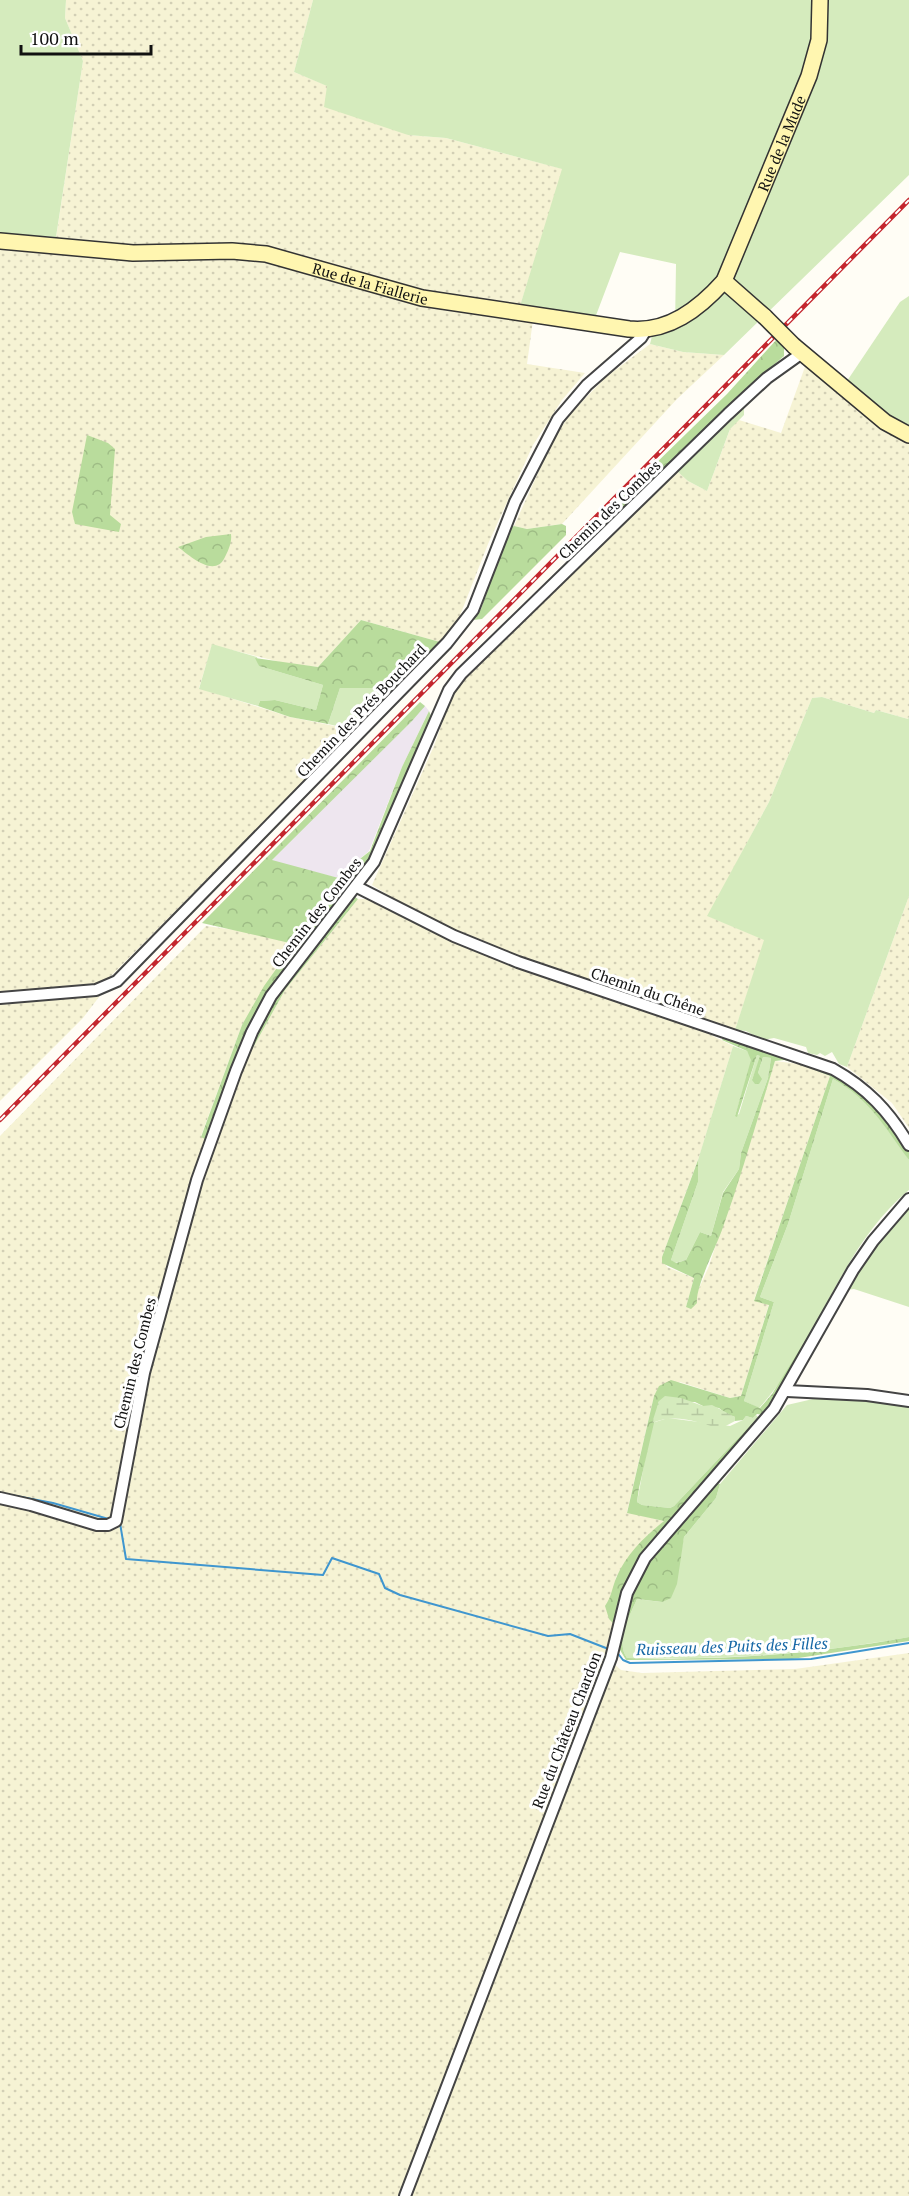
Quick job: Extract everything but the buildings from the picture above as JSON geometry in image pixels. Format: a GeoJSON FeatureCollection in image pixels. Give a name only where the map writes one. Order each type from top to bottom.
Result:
{"type":"FeatureCollection","features":[{"type":"Feature","properties":{"kind":"street","name":"Rue de la Mude"},"geometry":{"type":"LineString","coordinates":[[724,281],[809,76],[819,40],[820,0]]}},
{"type":"Feature","properties":{"kind":"street","name":"Rue de la Fiallerie"},"geometry":{"type":"LineString","coordinates":[[0,242],[133,253],[232,251],[266,254],[422,298],[646,330],[673,322],[697,306],[724,281]]}},
{"type":"Feature","properties":{"kind":"street"},"geometry":{"type":"LineString","coordinates":[[724,281],[798,350],[885,422],[909,435]]}},
{"type":"Feature","properties":{"kind":"street","name":"Chemin des Prés Bouchard"},"geometry":{"type":"LineString","coordinates":[[0,998],[96,990],[117,981],[447,644],[473,610],[515,502],[558,419],[573,399],[641,338],[646,330]]}},
{"type":"Feature","properties":{"kind":"street","name":"Chemin des Combes"},"geometry":{"type":"LineString","coordinates":[[0,1498],[31,1504],[97,1525],[115,1521],[144,1373],[197,1180],[252,1032],[271,996],[357,887],[387,836],[444,699],[454,682],[728,414],[798,350]]}},
{"type":"Feature","properties":{"kind":"street","name":"Chemin du Chêne"},"geometry":{"type":"LineString","coordinates":[[357,887],[444,931],[518,962],[832,1069],[875,1098],[893,1119],[909,1145]]}},
{"type":"Feature","properties":{"kind":"street","name":"Rue du Château Chardon"},"geometry":{"type":"LineString","coordinates":[[405,2196],[613,1650],[627,1593],[638,1569],[766,1419],[786,1391],[853,1270],[873,1241],[909,1199]]}},
{"type":"Feature","properties":{"kind":"street"},"geometry":{"type":"LineString","coordinates":[[786,1391],[867,1395],[909,1401]]}},
{"type":"Feature","properties":{"kind":"shaded area"},"geometry":{"type":"Polygon","coordinates":[[[66,0],[313,0],[294,72],[328,86],[408,135],[446,138],[563,169],[516,319],[533,320],[527,364],[585,373],[562,400],[533,445],[488,544],[459,618],[440,642],[361,620],[318,667],[284,663],[212,645],[199,688],[290,717],[354,730],[108,979],[99,983],[0,992],[0,249],[54,251],[83,61],[65,18],[66,0]]]}},
{"type":"Feature","properties":{"kind":"shaded area"},"geometry":{"type":"Polygon","coordinates":[[[650,344],[683,352],[724,355],[677,399],[562,524],[527,529],[514,526],[552,442],[570,414],[606,377],[650,344]]]}},
{"type":"Feature","properties":{"kind":"shaded area"},"geometry":{"type":"Polygon","coordinates":[[[806,364],[867,416],[893,435],[909,442],[909,717],[908,719],[876,710],[874,713],[822,697],[812,698],[769,802],[708,916],[765,940],[735,1030],[519,957],[417,913],[372,885],[434,746],[452,695],[459,685],[678,472],[688,481],[707,491],[732,424],[739,420],[781,433],[806,364]]]}},
{"type":"Feature","properties":{"kind":"shaded area"},"geometry":{"type":"Polygon","coordinates":[[[425,706],[429,711],[402,767],[369,851],[356,862],[346,880],[271,861],[425,706]]]}},
{"type":"Feature","properties":{"kind":"shaded area"},"geometry":{"type":"Polygon","coordinates":[[[909,896],[909,1128],[892,1103],[847,1067],[909,896]]]}},
{"type":"Feature","properties":{"kind":"shaded area"},"geometry":{"type":"Polygon","coordinates":[[[358,899],[368,899],[443,936],[521,969],[699,1029],[733,1046],[700,1154],[662,1257],[667,1267],[694,1278],[686,1307],[696,1295],[709,1266],[775,1061],[799,1064],[830,1076],[754,1300],[769,1304],[741,1396],[730,1398],[680,1382],[657,1392],[654,1396],[627,1512],[664,1521],[646,1537],[616,1577],[612,1596],[616,1626],[614,1664],[621,1670],[642,1673],[795,1669],[909,1653],[909,2196],[0,2196],[0,1136],[206,926],[243,931],[294,943],[242,1025],[201,1136],[207,1140],[240,1052],[249,1055],[285,990],[358,899]]]}},
{"type":"Feature","properties":{"kind":"shaded area"},"geometry":{"type":"Polygon","coordinates":[[[102,993],[83,1018],[0,1101],[0,1003],[102,993]]]}},
{"type":"Feature","properties":{"kind":"green space"},"geometry":{"type":"Polygon","coordinates":[[[0,0],[66,0],[65,18],[83,61],[56,237],[0,234],[0,0]]]}},
{"type":"Feature","properties":{"kind":"green space"},"geometry":{"type":"Polygon","coordinates":[[[313,0],[909,0],[909,175],[724,355],[683,352],[650,344],[652,336],[675,326],[676,264],[620,252],[595,318],[516,319],[562,169],[446,138],[408,135],[324,107],[327,86],[294,72],[313,0]]]}},
{"type":"Feature","properties":{"kind":"green space"},"geometry":{"type":"Polygon","coordinates":[[[909,296],[909,427],[899,424],[847,381],[900,302],[909,296]]]}},
{"type":"Feature","properties":{"kind":"green space"},"geometry":{"type":"Polygon","coordinates":[[[778,338],[784,346],[784,356],[755,381],[621,513],[612,506],[727,394],[778,338]]]}},
{"type":"Feature","properties":{"kind":"green space"},"geometry":{"type":"Polygon","coordinates":[[[744,408],[744,415],[730,429],[707,491],[688,481],[678,472],[744,408]]]}},
{"type":"Feature","properties":{"kind":"green space"},"geometry":{"type":"Polygon","coordinates":[[[87,435],[108,443],[115,449],[110,515],[121,524],[119,532],[75,524],[72,512],[87,435]]]}},
{"type":"Feature","properties":{"kind":"green space"},"geometry":{"type":"Polygon","coordinates":[[[562,524],[566,526],[566,535],[482,619],[473,620],[481,609],[509,528],[514,526],[527,529],[562,524]]]}},
{"type":"Feature","properties":{"kind":"green space"},"geometry":{"type":"Polygon","coordinates":[[[231,534],[230,546],[225,557],[215,566],[202,564],[178,547],[206,537],[231,534]]]}},
{"type":"Feature","properties":{"kind":"green space"},"geometry":{"type":"Polygon","coordinates":[[[361,620],[440,642],[396,688],[340,688],[328,724],[290,717],[258,706],[260,701],[275,700],[316,710],[323,685],[259,666],[255,658],[318,667],[361,620]]]}},
{"type":"Feature","properties":{"kind":"green space"},"geometry":{"type":"Polygon","coordinates":[[[212,644],[257,657],[259,666],[323,685],[316,710],[275,700],[260,701],[258,706],[199,689],[212,644]]]}},
{"type":"Feature","properties":{"kind":"green space"},"geometry":{"type":"Polygon","coordinates":[[[340,688],[396,688],[354,730],[328,724],[340,688]]]}},
{"type":"Feature","properties":{"kind":"green space"},"geometry":{"type":"Polygon","coordinates":[[[822,697],[874,713],[876,710],[908,719],[909,717],[909,896],[847,1067],[839,1064],[832,1052],[825,1056],[820,1053],[817,1055],[808,1053],[806,1047],[774,1038],[763,1040],[746,1031],[735,1030],[764,940],[707,916],[769,802],[812,698],[822,697]]]}},
{"type":"Feature","properties":{"kind":"green space"},"geometry":{"type":"Polygon","coordinates":[[[420,702],[425,706],[412,721],[272,860],[346,880],[356,862],[370,851],[402,767],[429,711],[432,718],[375,855],[348,892],[358,899],[285,990],[249,1055],[241,1052],[207,1140],[201,1137],[242,1025],[264,986],[294,944],[202,923],[420,702]]]}},
{"type":"Feature","properties":{"kind":"green space"},"geometry":{"type":"Polygon","coordinates":[[[723,1038],[818,1067],[838,1077],[869,1099],[909,1149],[909,1160],[867,1105],[857,1095],[833,1079],[788,1224],[760,1297],[774,1302],[744,1401],[760,1408],[772,1394],[818,1320],[764,1415],[757,1414],[753,1418],[746,1416],[743,1420],[735,1421],[735,1417],[719,1408],[703,1406],[695,1402],[659,1401],[639,1488],[637,1502],[642,1505],[670,1508],[674,1506],[758,1417],[762,1419],[633,1567],[616,1626],[609,1619],[605,1606],[617,1576],[637,1546],[664,1521],[627,1513],[654,1396],[659,1386],[671,1380],[730,1398],[741,1396],[769,1305],[754,1301],[830,1076],[799,1064],[784,1060],[775,1061],[729,1209],[702,1278],[697,1303],[691,1309],[686,1307],[694,1278],[662,1263],[662,1257],[698,1160],[698,1182],[671,1260],[676,1263],[686,1260],[700,1232],[711,1236],[723,1193],[739,1169],[741,1153],[768,1078],[771,1058],[763,1057],[758,1073],[762,1079],[759,1084],[755,1084],[752,1080],[760,1056],[757,1055],[737,1117],[735,1116],[751,1060],[747,1051],[722,1040],[723,1038]]]}},
{"type":"Feature","properties":{"kind":"green space"},"geometry":{"type":"Polygon","coordinates":[[[733,1046],[747,1051],[752,1060],[735,1116],[739,1114],[757,1055],[761,1056],[752,1080],[758,1073],[763,1057],[771,1058],[768,1078],[741,1153],[739,1169],[723,1192],[711,1236],[700,1232],[686,1260],[675,1263],[671,1260],[698,1182],[698,1160],[733,1046]]]}},
{"type":"Feature","properties":{"kind":"green space"},"geometry":{"type":"Polygon","coordinates":[[[833,1079],[858,1093],[890,1131],[909,1160],[909,1190],[885,1213],[864,1239],[798,1355],[759,1408],[744,1401],[774,1302],[760,1297],[788,1224],[833,1079]]]}},
{"type":"Feature","properties":{"kind":"green space"},"geometry":{"type":"Polygon","coordinates":[[[909,1205],[909,1307],[854,1289],[846,1290],[874,1245],[909,1205]]]}},
{"type":"Feature","properties":{"kind":"green space"},"geometry":{"type":"Polygon","coordinates":[[[665,1396],[681,1398],[703,1406],[712,1405],[735,1417],[735,1421],[720,1429],[695,1421],[678,1419],[652,1423],[659,1401],[665,1396]]]}},
{"type":"Feature","properties":{"kind":"green space"},"geometry":{"type":"Polygon","coordinates":[[[813,1399],[851,1399],[909,1406],[909,1637],[839,1648],[768,1655],[627,1658],[624,1652],[623,1637],[637,1599],[661,1602],[679,1560],[684,1537],[716,1498],[720,1484],[787,1405],[813,1399]]]}},
{"type":"Feature","properties":{"kind":"green space"},"geometry":{"type":"Polygon","coordinates":[[[756,1415],[758,1417],[674,1506],[670,1508],[642,1505],[637,1502],[652,1423],[668,1418],[730,1426],[743,1420],[746,1416],[753,1418],[756,1415]]]}},
{"type":"Feature","properties":{"kind":"green space"},"geometry":{"type":"Polygon","coordinates":[[[715,1483],[720,1484],[716,1498],[684,1537],[677,1584],[671,1598],[662,1602],[637,1599],[623,1637],[624,1652],[627,1658],[769,1655],[839,1648],[909,1637],[909,1641],[792,1659],[626,1660],[617,1645],[634,1585],[643,1566],[715,1483]]]}},
{"type":"Feature","properties":{"kind":"waterway","name":"Ruisseau des Puits des Filles"},"geometry":{"type":"LineString","coordinates":[[0,1493],[53,1503],[112,1520]]}},
{"type":"Feature","properties":{"kind":"waterway","name":"Ruisseau des Puits des Filles"},"geometry":{"type":"LineString","coordinates":[[120,1523],[126,1559],[323,1575],[332,1558],[379,1574],[385,1588],[400,1595],[548,1636],[570,1634],[611,1650]]}},
{"type":"Feature","properties":{"kind":"waterway","name":"Ruisseau des Puits des Filles"},"geometry":{"type":"LineString","coordinates":[[616,1651],[623,1660],[630,1663],[811,1659],[909,1643]]}},
{"type":"Feature","properties":{"kind":"railway"},"geometry":{"type":"LineString","coordinates":[[0,1120],[909,200]]}}]}
